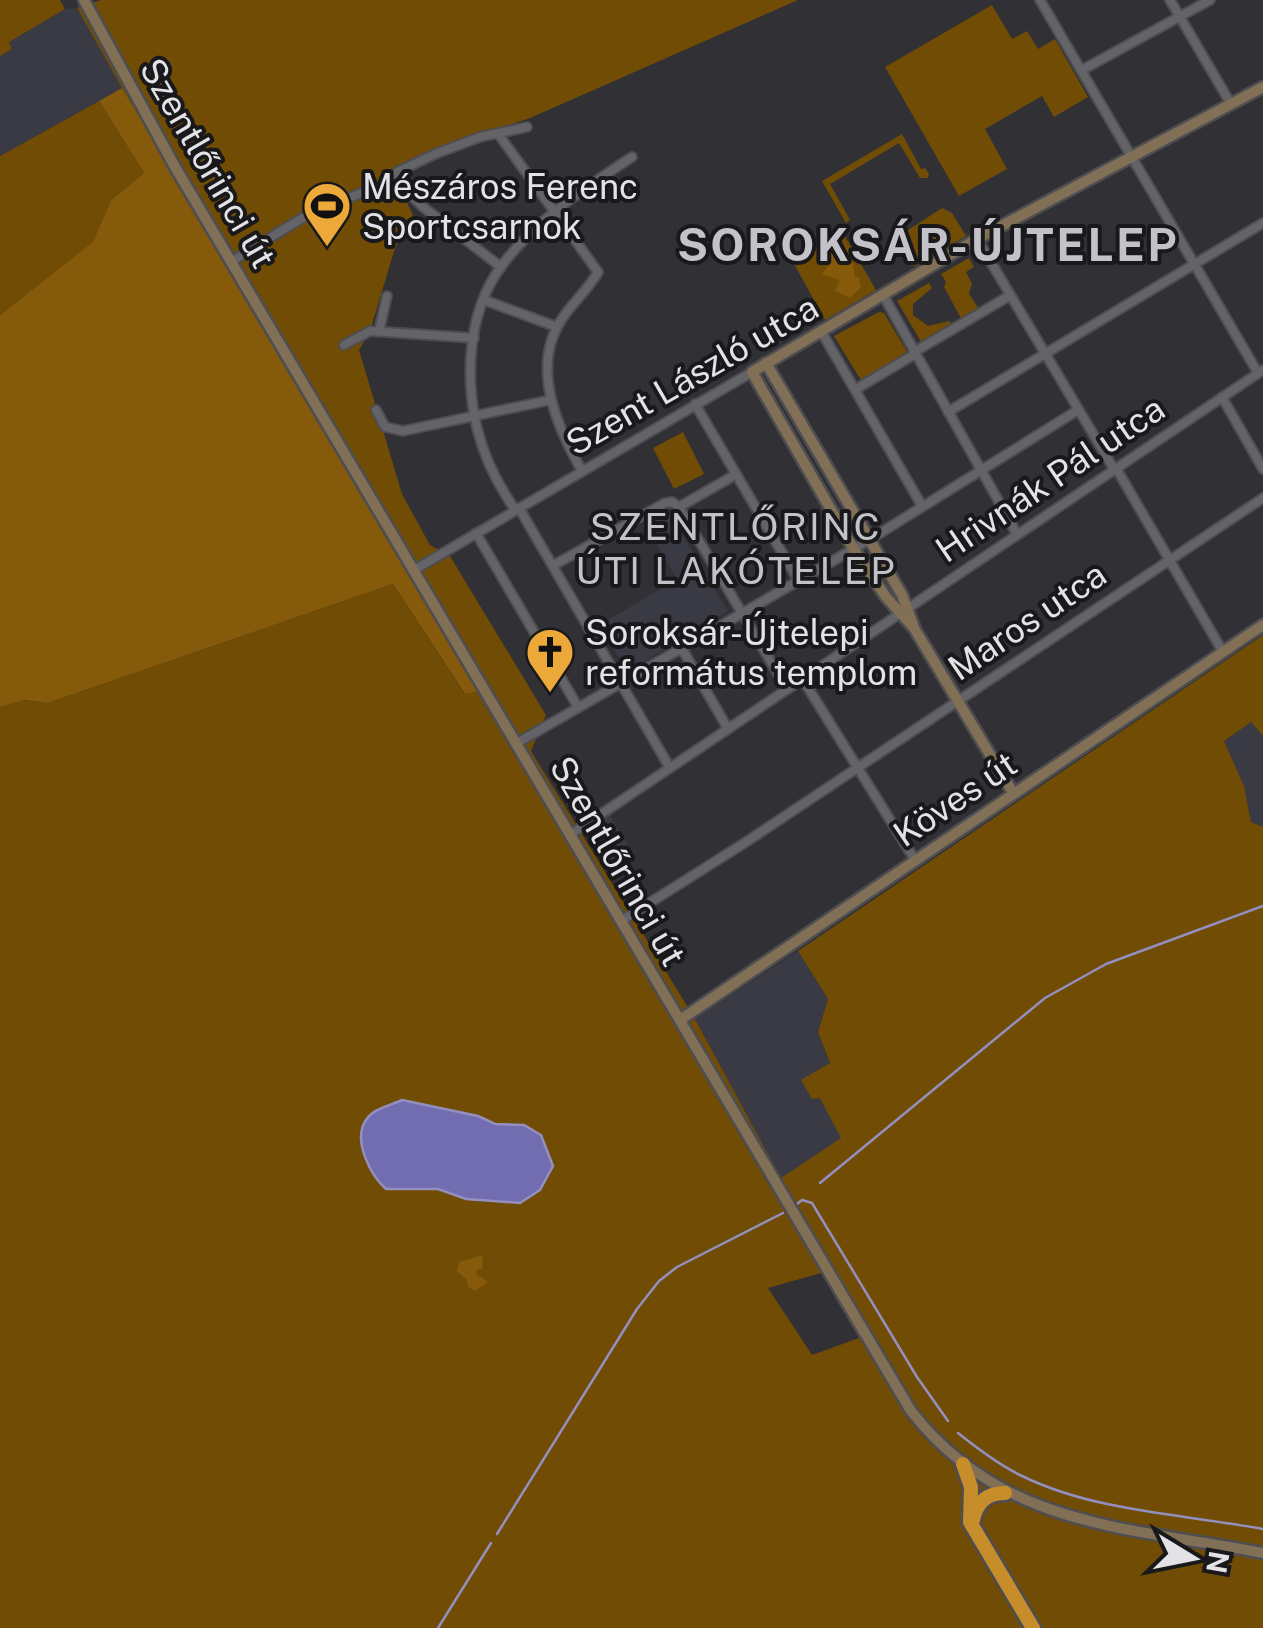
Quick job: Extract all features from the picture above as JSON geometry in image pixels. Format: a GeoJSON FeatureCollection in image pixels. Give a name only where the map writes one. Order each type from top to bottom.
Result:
{"type":"FeatureCollection","features":[{"type":"Feature","properties":{"kind":"highway"},"geometry":{"type":"LineString","coordinates":[[963,1464],[971,1493],[968,1513],[972,1526],[1033,1628]]}},
{"type":"Feature","properties":{"kind":"highway"},"geometry":{"type":"LineString","coordinates":[[971,1493],[986,1480]]}},
{"type":"Feature","properties":{"kind":"highway"},"geometry":{"type":"LineString","coordinates":[[972,1526],[972,1510],[986,1480]]}},
{"type":"Feature","properties":{"kind":"highway"},"geometry":{"type":"LineString","coordinates":[[972,1526],[983,1499],[1005,1492]]}},
{"type":"Feature","properties":{"kind":"street","name":"Szentlőrinci út"},"geometry":{"type":"LineString","coordinates":[[84,0],[175,167],[894,1386],[920,1423],[986,1480],[1046,1510],[1098,1525],[1263,1553]]}},
{"type":"Feature","properties":{"kind":"street"},"geometry":{"type":"LineString","coordinates":[[1040,0],[1193,266],[1261,372]]}},
{"type":"Feature","properties":{"kind":"street"},"geometry":{"type":"LineString","coordinates":[[1170,0],[1231,104]]}},
{"type":"Feature","properties":{"kind":"street"},"geometry":{"type":"LineString","coordinates":[[1082,70],[1210,0]]}},
{"type":"Feature","properties":{"kind":"street","name":"Szent László utca"},"geometry":{"type":"LineString","coordinates":[[414,570],[977,239],[1263,87]]}},
{"type":"Feature","properties":{"kind":"street"},"geometry":{"type":"LineString","coordinates":[[232,262],[309,214],[382,185],[435,154],[480,137],[527,127]]}},
{"type":"Feature","properties":{"kind":"street"},"geometry":{"type":"LineString","coordinates":[[499,135],[598,272],[556,327],[548,382],[550,400],[582,471]]}},
{"type":"Feature","properties":{"kind":"street"},"geometry":{"type":"LineString","coordinates":[[632,157],[553,213],[501,267],[484,300],[471,370],[474,416],[492,471],[554,565],[670,768]]}},
{"type":"Feature","properties":{"kind":"street"},"geometry":{"type":"LineString","coordinates":[[392,177],[423,207],[501,267]]}},
{"type":"Feature","properties":{"kind":"street"},"geometry":{"type":"LineString","coordinates":[[948,412],[1263,223]]}},
{"type":"Feature","properties":{"kind":"street"},"geometry":{"type":"LineString","coordinates":[[977,239],[1224,652]]}},
{"type":"Feature","properties":{"kind":"street"},"geometry":{"type":"LineString","coordinates":[[882,295],[1017,534]]}},
{"type":"Feature","properties":{"kind":"street"},"geometry":{"type":"LineString","coordinates":[[378,331],[387,296]]}},
{"type":"Feature","properties":{"kind":"street"},"geometry":{"type":"LineString","coordinates":[[856,389],[1009,296]]}},
{"type":"Feature","properties":{"kind":"street"},"geometry":{"type":"LineString","coordinates":[[484,300],[556,327]]}},
{"type":"Feature","properties":{"kind":"street"},"geometry":{"type":"LineString","coordinates":[[344,345],[362,334],[378,331],[474,338]]}},
{"type":"Feature","properties":{"kind":"street"},"geometry":{"type":"LineString","coordinates":[[821,331],[922,506]]}},
{"type":"Feature","properties":{"kind":"street"},"geometry":{"type":"LineString","coordinates":[[766,363],[869,540],[914,628],[1013,793]]}},
{"type":"Feature","properties":{"kind":"street"},"geometry":{"type":"LineString","coordinates":[[752,372],[853,548],[904,610]]}},
{"type":"Feature","properties":{"kind":"street","name":"Hrivnák Pál utca"},"geometry":{"type":"LineString","coordinates":[[570,835],[1261,372]]}},
{"type":"Feature","properties":{"kind":"street"},"geometry":{"type":"LineString","coordinates":[[1222,397],[1263,469]]}},
{"type":"Feature","properties":{"kind":"street"},"geometry":{"type":"LineString","coordinates":[[376,410],[385,427],[403,431],[550,400]]}},
{"type":"Feature","properties":{"kind":"street"},"geometry":{"type":"LineString","coordinates":[[695,404],[797,578]]}},
{"type":"Feature","properties":{"kind":"street"},"geometry":{"type":"LineString","coordinates":[[518,743],[797,578],[869,540],[1078,410]]}},
{"type":"Feature","properties":{"kind":"street"},"geometry":{"type":"LineString","coordinates":[[679,507],[735,475]]}},
{"type":"Feature","properties":{"kind":"street","name":"Maros utca"},"geometry":{"type":"LineString","coordinates":[[621,921],[1263,498]]}},
{"type":"Feature","properties":{"kind":"street"},"geometry":{"type":"LineString","coordinates":[[554,565],[672,502],[679,507],[786,689]]}},
{"type":"Feature","properties":{"kind":"street"},"geometry":{"type":"LineString","coordinates":[[476,533],[578,708]]}},
{"type":"Feature","properties":{"kind":"street","name":"Köves út"},"geometry":{"type":"LineString","coordinates":[[680,1020],[1263,625]]}},
{"type":"Feature","properties":{"kind":"street"},"geometry":{"type":"LineString","coordinates":[[681,647],[728,729]]}},
{"type":"Feature","properties":{"kind":"street"},"geometry":{"type":"LineString","coordinates":[[805,684],[915,860]]}},
{"type":"Feature","properties":{"kind":"shaded area"},"geometry":{"type":"Polygon","coordinates":[[[0,0],[60,0],[65,9],[9,42],[12,49],[0,56],[0,0]]]}},
{"type":"Feature","properties":{"kind":"shaded area"},"geometry":{"type":"Polygon","coordinates":[[[101,0],[798,0],[530,118],[446,147],[397,183],[413,215],[395,248],[370,331],[359,350],[402,494],[430,545],[450,556],[546,715],[531,751],[695,1019],[781,1178],[841,1138],[820,1098],[812,1099],[801,1080],[830,1063],[818,1032],[828,999],[798,951],[1263,635],[1263,736],[1251,722],[1224,741],[1244,786],[1251,822],[1263,827],[1263,1628],[0,1628],[0,707],[23,700],[48,703],[393,584],[464,693],[478,690],[173,179],[77,8],[101,0]],[[821,1273],[768,1288],[812,1355],[859,1338],[821,1273]]]}},
{"type":"Feature","properties":{"kind":"shaded area"},"geometry":{"type":"Polygon","coordinates":[[[992,5],[1012,39],[1027,31],[1038,49],[1055,39],[1088,97],[1054,117],[1042,96],[985,129],[1007,169],[959,196],[885,67],[992,5]]]}},
{"type":"Feature","properties":{"kind":"shaded area"},"geometry":{"type":"Polygon","coordinates":[[[77,8],[122,88],[0,156],[0,56],[12,49],[8,42],[65,9],[77,8]]]}},
{"type":"Feature","properties":{"kind":"shaded area"},"geometry":{"type":"Polygon","coordinates":[[[122,88],[479,691],[465,694],[393,584],[48,703],[24,700],[0,707],[0,315],[93,242],[111,200],[144,173],[99,101],[122,88]]]}},
{"type":"Feature","properties":{"kind":"shaded area"},"geometry":{"type":"Polygon","coordinates":[[[99,101],[144,173],[111,200],[94,242],[0,315],[0,156],[99,101]]]}},
{"type":"Feature","properties":{"kind":"shaded area"},"geometry":{"type":"Polygon","coordinates":[[[902,134],[928,178],[920,178],[899,143],[830,184],[850,220],[846,223],[822,181],[902,134]]]}},
{"type":"Feature","properties":{"kind":"shaded area"},"geometry":{"type":"Polygon","coordinates":[[[942,208],[952,213],[966,236],[915,266],[909,265],[905,232],[942,208]]]}},
{"type":"Feature","properties":{"kind":"shaded area"},"geometry":{"type":"Polygon","coordinates":[[[843,233],[876,290],[825,320],[793,262],[835,234],[843,233]]]}},
{"type":"Feature","properties":{"kind":"shaded area"},"geometry":{"type":"Polygon","coordinates":[[[844,245],[851,252],[855,277],[861,287],[850,298],[835,291],[840,280],[822,274],[830,264],[824,247],[844,245]]]}},
{"type":"Feature","properties":{"kind":"shaded area"},"geometry":{"type":"Polygon","coordinates":[[[969,258],[974,267],[966,272],[972,284],[969,294],[981,312],[963,322],[941,274],[969,258]]]}},
{"type":"Feature","properties":{"kind":"shaded area"},"geometry":{"type":"Polygon","coordinates":[[[929,283],[932,288],[913,304],[913,315],[928,326],[949,321],[955,326],[923,345],[897,301],[929,283]]]}},
{"type":"Feature","properties":{"kind":"shaded area"},"geometry":{"type":"Polygon","coordinates":[[[884,313],[908,353],[862,382],[834,336],[884,313]]]}},
{"type":"Feature","properties":{"kind":"shaded area"},"geometry":{"type":"Polygon","coordinates":[[[683,432],[704,474],[674,489],[653,448],[683,432]]]}},
{"type":"Feature","properties":{"kind":"shaded area"},"geometry":{"type":"Polygon","coordinates":[[[668,511],[728,611],[627,672],[600,625],[677,579],[645,525],[668,511]]]}},
{"type":"Feature","properties":{"kind":"shaded area"},"geometry":{"type":"Polygon","coordinates":[[[1251,721],[1263,736],[1263,827],[1251,822],[1244,786],[1224,741],[1251,721]]]}},
{"type":"Feature","properties":{"kind":"shaded area"},"geometry":{"type":"Polygon","coordinates":[[[609,814],[632,852],[605,868],[585,831],[609,814]]]}},
{"type":"Feature","properties":{"kind":"shaded area"},"geometry":{"type":"Polygon","coordinates":[[[798,951],[828,999],[818,1032],[830,1063],[801,1081],[820,1097],[842,1138],[781,1178],[695,1019],[798,951]]]}},
{"type":"Feature","properties":{"kind":"shaded area"},"geometry":{"type":"Polygon","coordinates":[[[402,1100],[478,1116],[495,1124],[524,1125],[541,1135],[553,1166],[540,1190],[520,1203],[466,1199],[438,1189],[386,1189],[365,1157],[362,1128],[373,1113],[402,1100]]]}},
{"type":"Feature","properties":{"kind":"shaded area"},"geometry":{"type":"Polygon","coordinates":[[[483,1255],[482,1269],[476,1274],[488,1282],[475,1291],[457,1271],[459,1262],[483,1255]]]}},
{"type":"Feature","properties":{"kind":"waterway"},"geometry":{"type":"LineString","coordinates":[[820,1183],[1045,998],[1106,964],[1263,906]]}},
{"type":"Feature","properties":{"kind":"waterway"},"geometry":{"type":"LineString","coordinates":[[797,1204],[802,1200],[812,1203],[917,1377],[948,1421]]}},
{"type":"Feature","properties":{"kind":"waterway"},"geometry":{"type":"LineString","coordinates":[[497,1534],[637,1309],[659,1281],[677,1267],[783,1213]]}},
{"type":"Feature","properties":{"kind":"waterway"},"geometry":{"type":"LineString","coordinates":[[958,1433],[1013,1472],[1050,1488],[1110,1505],[1263,1529]]}},
{"type":"Feature","properties":{"kind":"waterway"},"geometry":{"type":"LineString","coordinates":[[438,1628],[491,1543]]}},
{"type":"Feature","properties":{"kind":"place","name":"Mészáros Ferenc Sportcsarnok"},"geometry":{"type":"Point","coordinates":[327,248]}},
{"type":"Feature","properties":{"kind":"place","name":"Soroksár-Újtelepi református templom"},"geometry":{"type":"Point","coordinates":[550,694]}},
{"type":"Feature","properties":{"kind":"district","name":"SOROKSÁR-ÚJTELEP"},"geometry":{"type":"Point","coordinates":[928,244]}},
{"type":"Feature","properties":{"kind":"district","name":"SZENTLŐRINC ÚTI LAKÓTELEP"},"geometry":{"type":"Point","coordinates":[736,548]}}]}
